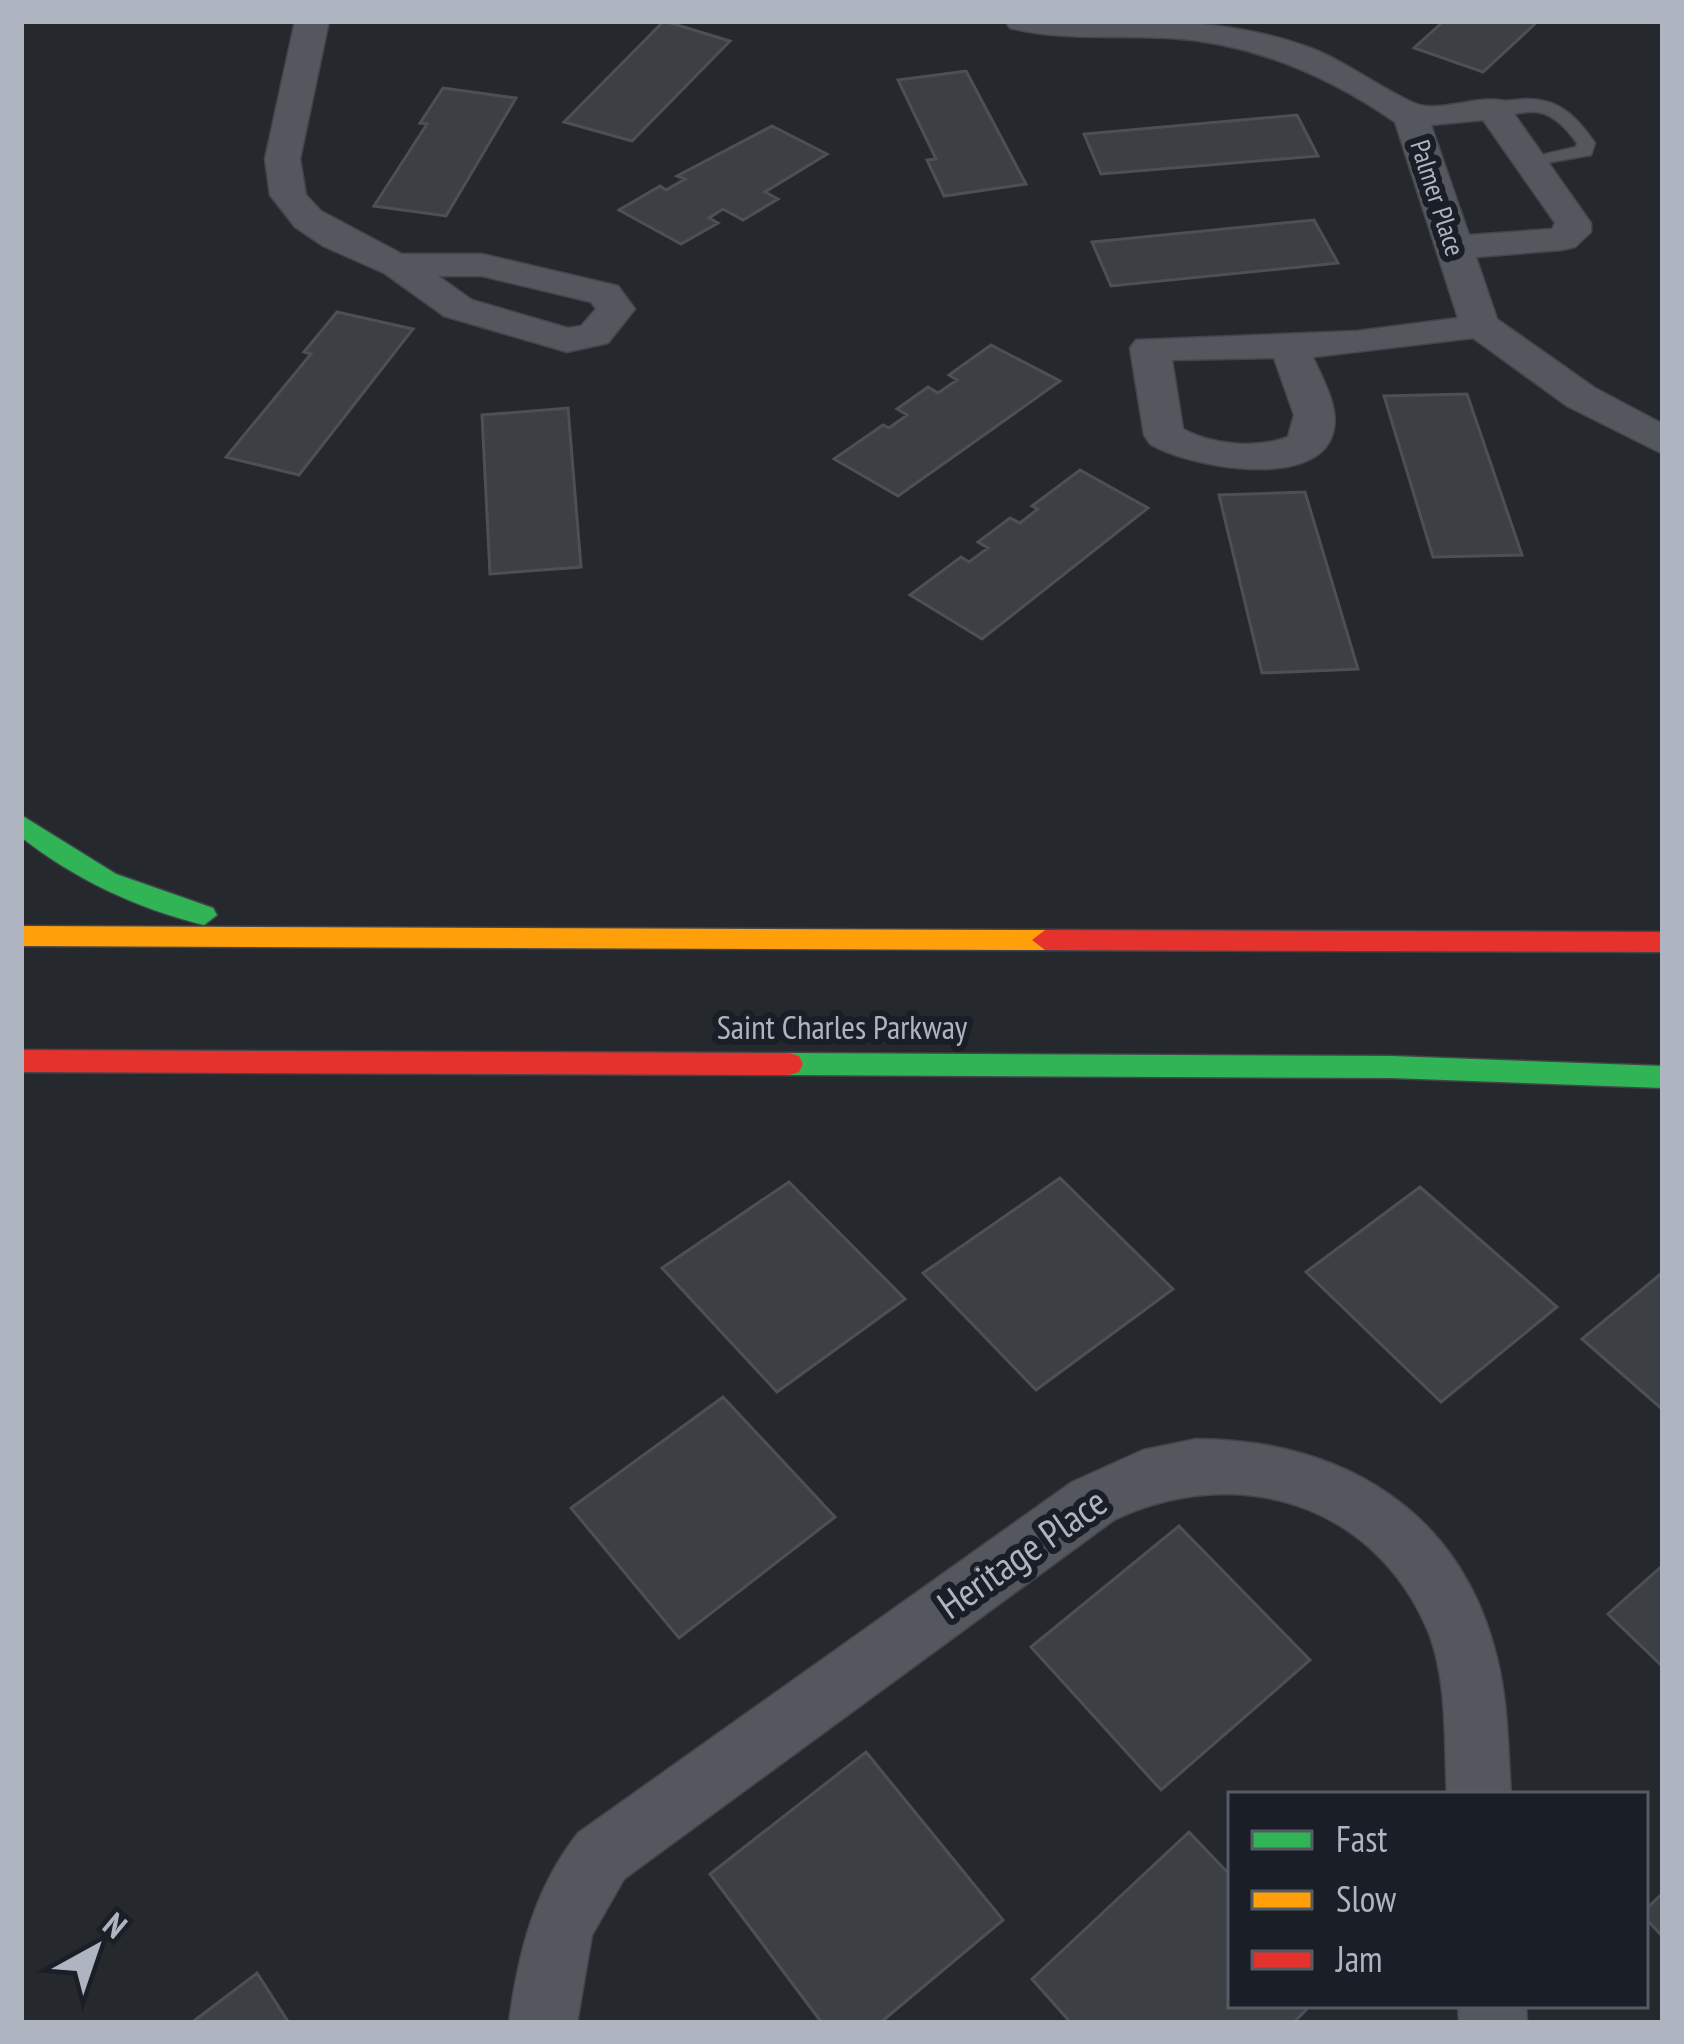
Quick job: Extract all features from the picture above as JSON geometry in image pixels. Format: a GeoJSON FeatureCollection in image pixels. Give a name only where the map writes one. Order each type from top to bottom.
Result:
{"type":"FeatureCollection","features":[{"type":"Feature","properties":{"kind":"main road"},"geometry":{"type":"LineString","coordinates":[[21,824],[106,885],[167,908],[320,937]]}},
{"type":"Feature","properties":{"kind":"main road"},"geometry":{"type":"LineString","coordinates":[[21,937],[1663,942]]}},
{"type":"Feature","properties":{"kind":"main road","name":"Saint Charles Parkway"},"geometry":{"type":"LineString","coordinates":[[21,1060],[358,1067],[800,1062],[1472,1068],[1663,1077]]}},
{"type":"Feature","properties":{"kind":"street"},"geometry":{"type":"LineString","coordinates":[[312,21],[284,144],[282,176],[287,194],[303,213],[340,238],[397,266],[458,308],[567,340],[594,335],[616,309],[604,294],[489,267],[397,266]]}},
{"type":"Feature","properties":{"kind":"street","name":"Palmer Place"},"geometry":{"type":"LineString","coordinates":[[1022,21],[1085,30],[1166,25],[1309,57],[1357,80],[1411,117],[1480,326]]}},
{"type":"Feature","properties":{"kind":"street"},"geometry":{"type":"LineString","coordinates":[[1411,117],[1493,108],[1574,223],[1572,232],[1562,239],[1453,248]]}},
{"type":"Feature","properties":{"kind":"street"},"geometry":{"type":"LineString","coordinates":[[1288,347],[1426,337],[1480,326],[1581,397],[1663,441]]}},
{"type":"Feature","properties":{"kind":"street","name":"Heritage Place"},"geometry":{"type":"LineString","coordinates":[[543,2023],[552,1948],[564,1910],[601,1856],[1093,1501],[1143,1475],[1179,1465],[1250,1464],[1313,1481],[1374,1516],[1420,1562],[1457,1625],[1471,1677],[1479,1792]]}},
{"type":"Feature","properties":{"kind":"lane"},"geometry":{"type":"LineString","coordinates":[[1493,108],[1552,105],[1564,112],[1586,143],[1584,151],[1573,157],[1531,163]]}},
{"type":"Feature","properties":{"kind":"building"},"geometry":{"type":"Polygon","coordinates":[[[664,21],[730,41],[632,141],[564,122],[664,21]]]}},
{"type":"Feature","properties":{"kind":"building"},"geometry":{"type":"Polygon","coordinates":[[[1444,21],[1538,21],[1483,72],[1414,48],[1444,21]]]}},
{"type":"Feature","properties":{"kind":"building"},"geometry":{"type":"Polygon","coordinates":[[[966,71],[1026,184],[944,196],[927,160],[936,159],[898,80],[966,71]]]}},
{"type":"Feature","properties":{"kind":"building"},"geometry":{"type":"Polygon","coordinates":[[[443,88],[516,98],[446,216],[374,206],[427,124],[420,123],[443,88]]]}},
{"type":"Feature","properties":{"kind":"building"},"geometry":{"type":"Polygon","coordinates":[[[1297,115],[1318,156],[1101,174],[1084,134],[1297,115]]]}},
{"type":"Feature","properties":{"kind":"building"},"geometry":{"type":"Polygon","coordinates":[[[772,126],[827,154],[765,192],[778,199],[743,220],[723,209],[709,218],[718,223],[681,244],[619,210],[660,186],[666,190],[685,179],[677,176],[772,126]]]}},
{"type":"Feature","properties":{"kind":"building"},"geometry":{"type":"Polygon","coordinates":[[[1314,220],[1338,263],[1111,286],[1092,242],[1314,220]]]}},
{"type":"Feature","properties":{"kind":"building"},"geometry":{"type":"Polygon","coordinates":[[[337,312],[413,329],[299,475],[226,457],[311,354],[304,352],[337,312]]]}},
{"type":"Feature","properties":{"kind":"building"},"geometry":{"type":"Polygon","coordinates":[[[991,345],[1060,381],[898,496],[834,459],[883,425],[889,428],[907,415],[897,409],[928,387],[938,393],[957,380],[949,375],[991,345]]]}},
{"type":"Feature","properties":{"kind":"building"},"geometry":{"type":"Polygon","coordinates":[[[1467,394],[1522,555],[1433,557],[1384,396],[1467,394]]]}},
{"type":"Feature","properties":{"kind":"building"},"geometry":{"type":"Polygon","coordinates":[[[568,408],[581,567],[490,574],[482,415],[568,408]]]}},
{"type":"Feature","properties":{"kind":"building"},"geometry":{"type":"Polygon","coordinates":[[[1080,470],[1148,508],[982,639],[910,595],[961,557],[969,562],[988,548],[978,542],[1010,518],[1020,523],[1038,509],[1032,506],[1080,470]]]}},
{"type":"Feature","properties":{"kind":"building"},"geometry":{"type":"Polygon","coordinates":[[[1305,492],[1358,669],[1262,673],[1219,495],[1305,492]]]}},
{"type":"Feature","properties":{"kind":"building"},"geometry":{"type":"Polygon","coordinates":[[[1060,1178],[1173,1289],[1036,1390],[923,1273],[1060,1178]]]}},
{"type":"Feature","properties":{"kind":"building"},"geometry":{"type":"Polygon","coordinates":[[[789,1182],[905,1299],[777,1392],[662,1268],[789,1182]]]}},
{"type":"Feature","properties":{"kind":"building"},"geometry":{"type":"Polygon","coordinates":[[[1420,1187],[1557,1307],[1441,1402],[1306,1272],[1420,1187]]]}},
{"type":"Feature","properties":{"kind":"building"},"geometry":{"type":"Polygon","coordinates":[[[1663,1272],[1663,1410],[1582,1339],[1663,1272]]]}},
{"type":"Feature","properties":{"kind":"building"},"geometry":{"type":"Polygon","coordinates":[[[723,1397],[835,1517],[679,1638],[571,1508],[723,1397]]]}},
{"type":"Feature","properties":{"kind":"building"},"geometry":{"type":"Polygon","coordinates":[[[1179,1526],[1310,1660],[1161,1790],[1031,1647],[1179,1526]]]}},
{"type":"Feature","properties":{"kind":"building"},"geometry":{"type":"Polygon","coordinates":[[[1663,1565],[1663,1667],[1608,1614],[1663,1565]]]}},
{"type":"Feature","properties":{"kind":"building"},"geometry":{"type":"Polygon","coordinates":[[[866,1752],[1003,1920],[880,2023],[822,2023],[710,1874],[866,1752]]]}},
{"type":"Feature","properties":{"kind":"building"},"geometry":{"type":"Polygon","coordinates":[[[1189,1832],[1228,1873],[1228,2008],[1308,2008],[1293,2023],[1071,2023],[1032,1979],[1189,1832]]]}},
{"type":"Feature","properties":{"kind":"building"},"geometry":{"type":"Polygon","coordinates":[[[1663,1893],[1663,1937],[1648,1921],[1648,1907],[1663,1893]]]}},
{"type":"Feature","properties":{"kind":"building"},"geometry":{"type":"Polygon","coordinates":[[[257,1973],[289,2023],[191,2023],[257,1973]]]}},
{"type":"Feature","properties":{"kind":"traffic: fast"},"geometry":{"type":"LineString","coordinates":[[21,824],[107,881],[204,915]]}},
{"type":"Feature","properties":{"kind":"traffic: fast"},"geometry":{"type":"LineString","coordinates":[[789,1064],[1391,1067],[1663,1077]]}},
{"type":"Feature","properties":{"kind":"traffic: slow"},"geometry":{"type":"LineString","coordinates":[[21,936],[1045,940]]}},
{"type":"Feature","properties":{"kind":"traffic: jam"},"geometry":{"type":"LineString","coordinates":[[1045,940],[1663,942]]}},
{"type":"Feature","properties":{"kind":"traffic: jam"},"geometry":{"type":"LineString","coordinates":[[21,1061],[789,1064]]}}]}
